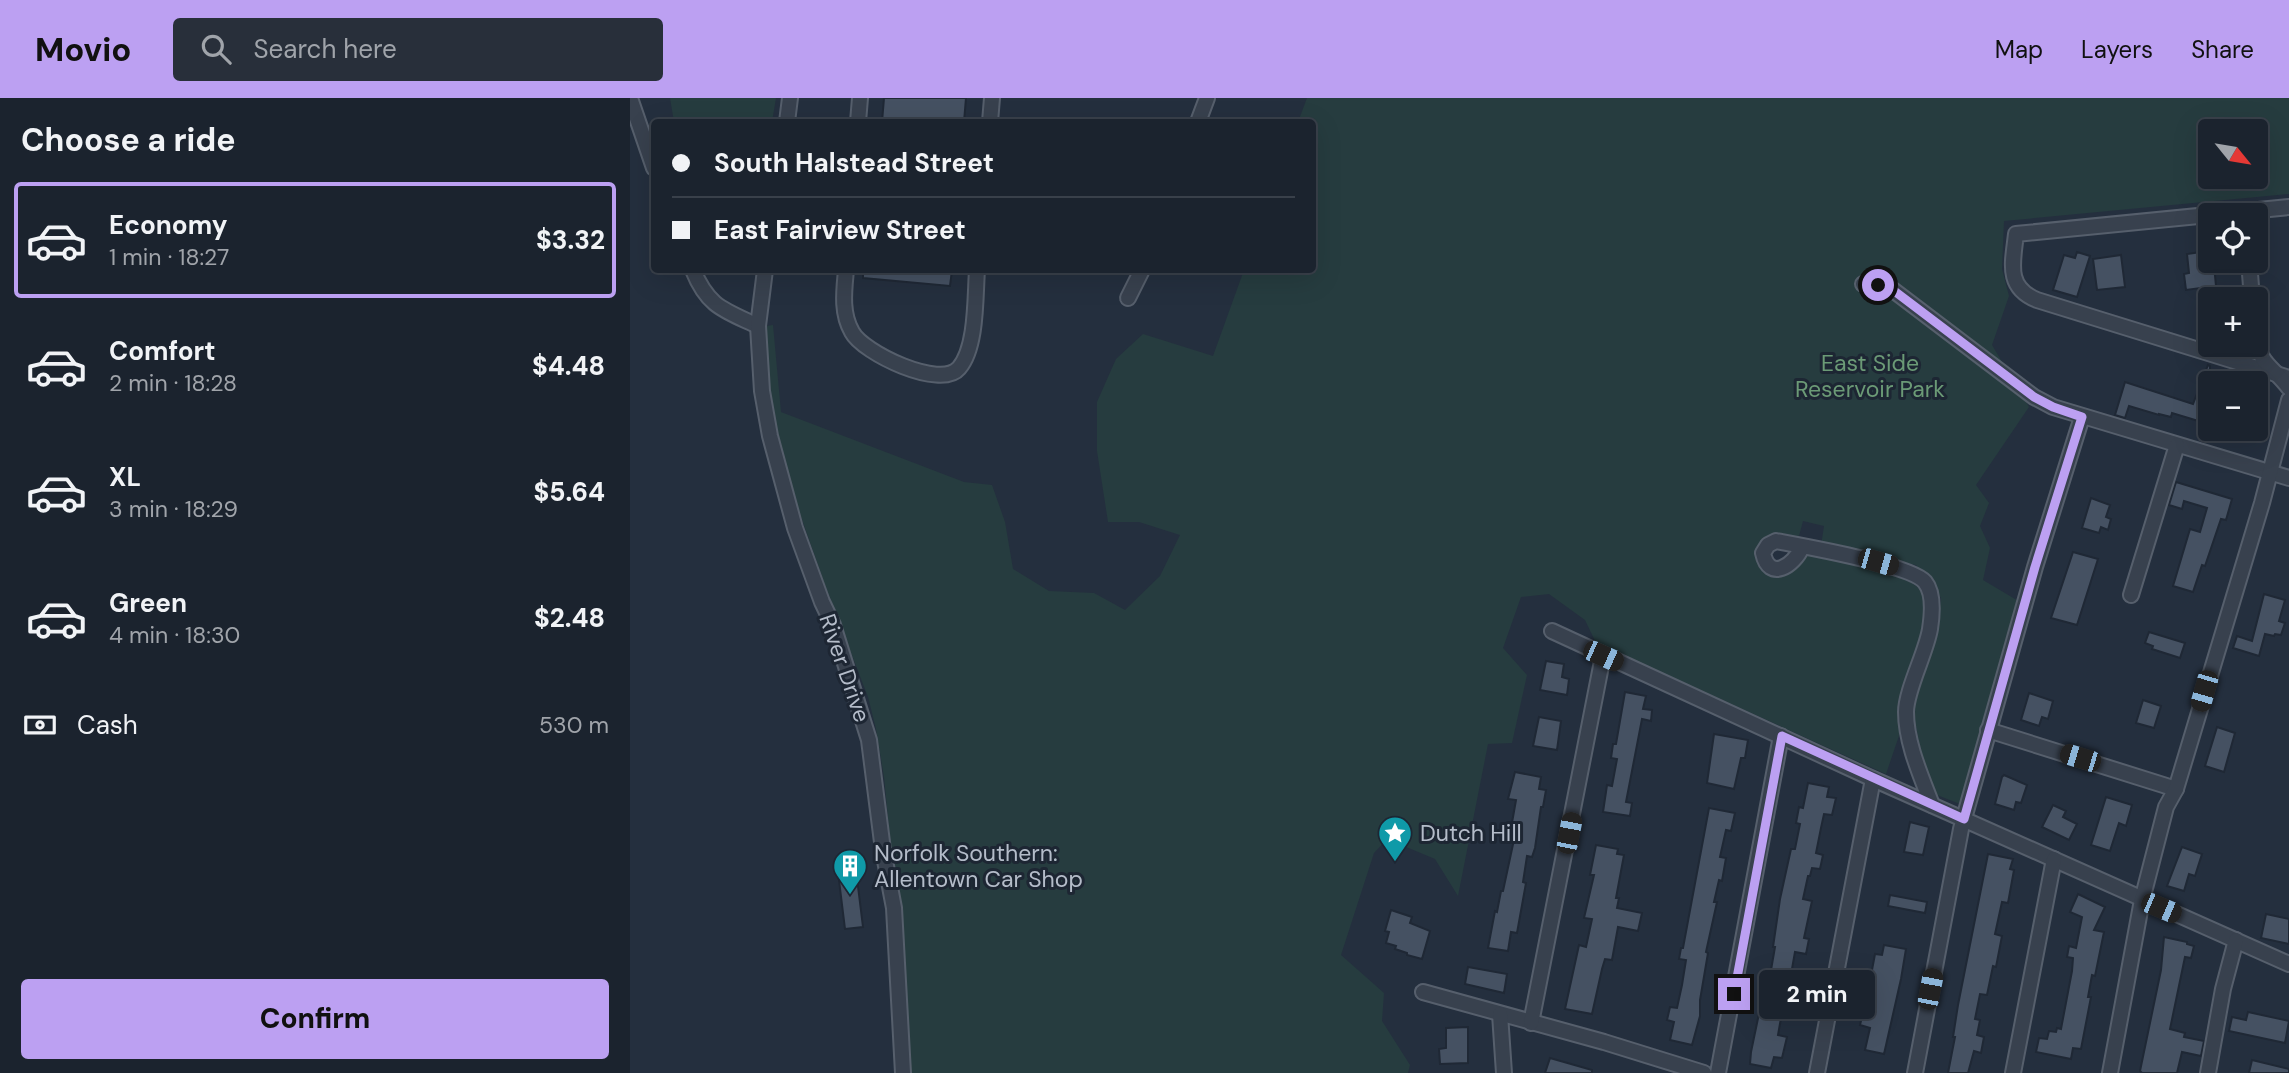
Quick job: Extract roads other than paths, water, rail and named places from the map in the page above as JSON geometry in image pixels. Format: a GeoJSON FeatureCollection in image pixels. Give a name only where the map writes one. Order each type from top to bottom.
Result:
{"type":"FeatureCollection","features":[{"type":"Feature","properties":{"kind":"street"},"geometry":{"type":"LineString","coordinates":[[630,98],[651,159]]}},
{"type":"Feature","properties":{"kind":"street"},"geometry":{"type":"LineString","coordinates":[[787,119],[790,98]]}},
{"type":"Feature","properties":{"kind":"street"},"geometry":{"type":"LineString","coordinates":[[858,119],[860,98]]}},
{"type":"Feature","properties":{"kind":"street"},"geometry":{"type":"LineString","coordinates":[[990,119],[992,98]]}},
{"type":"Feature","properties":{"kind":"street"},"geometry":{"type":"LineString","coordinates":[[1199,119],[1207,98]]}},
{"type":"Feature","properties":{"kind":"street"},"geometry":{"type":"LineString","coordinates":[[2268,210],[2289,207]]}},
{"type":"Feature","properties":{"kind":"street"},"geometry":{"type":"LineString","coordinates":[[2198,217],[2016,234],[2012,272],[2014,279],[2025,295],[2037,300],[2283,377]]}},
{"type":"Feature","properties":{"kind":"street"},"geometry":{"type":"LineString","coordinates":[[694,273],[698,283],[719,308],[758,326]]}},
{"type":"Feature","properties":{"kind":"street","name":"River Drive"},"geometry":{"type":"LineString","coordinates":[[765,273],[758,326],[762,391],[770,436],[795,528],[822,602],[834,625],[869,740],[883,850],[894,908],[903,1073]]}},
{"type":"Feature","properties":{"kind":"street"},"geometry":{"type":"LineString","coordinates":[[846,273],[843,300],[853,334],[872,352],[928,376],[941,377],[953,375],[968,353],[977,273]]}},
{"type":"Feature","properties":{"kind":"street"},"geometry":{"type":"LineString","coordinates":[[1128,298],[1140,273]]}},
{"type":"Feature","properties":{"kind":"street"},"geometry":{"type":"LineString","coordinates":[[1863,284],[1893,290],[2034,397],[2053,407],[2289,478]]}},
{"type":"Feature","properties":{"kind":"street"},"geometry":{"type":"LineString","coordinates":[[2261,357],[2283,377],[2289,388]]}},
{"type":"Feature","properties":{"kind":"street"},"geometry":{"type":"LineString","coordinates":[[2110,1073],[2141,900],[2166,807],[2176,789],[2270,473],[2289,400]]}},
{"type":"Feature","properties":{"kind":"street"},"geometry":{"type":"LineString","coordinates":[[1915,1073],[1964,819],[2035,567],[2082,417]]}},
{"type":"Feature","properties":{"kind":"street"},"geometry":{"type":"LineString","coordinates":[[2131,595],[2177,445]]}},
{"type":"Feature","properties":{"kind":"street"},"geometry":{"type":"LineString","coordinates":[[1802,547],[1901,569],[1919,576],[1926,583],[1931,595],[1930,628],[1906,710],[1908,732],[1919,773],[1932,805]]}},
{"type":"Feature","properties":{"kind":"street"},"geometry":{"type":"LineString","coordinates":[[1552,631],[1873,779],[2289,964]]}},
{"type":"Feature","properties":{"kind":"street"},"geometry":{"type":"LineString","coordinates":[[1531,1023],[1603,656]]}},
{"type":"Feature","properties":{"kind":"street"},"geometry":{"type":"LineString","coordinates":[[1988,730],[2176,789]]}},
{"type":"Feature","properties":{"kind":"street"},"geometry":{"type":"LineString","coordinates":[[1718,1073],[1782,736]]}},
{"type":"Feature","properties":{"kind":"street"},"geometry":{"type":"LineString","coordinates":[[1817,1073],[1873,779]]}},
{"type":"Feature","properties":{"kind":"street"},"geometry":{"type":"LineString","coordinates":[[2013,1073],[2054,859]]}},
{"type":"Feature","properties":{"kind":"street"},"geometry":{"type":"LineString","coordinates":[[2208,1073],[2223,989],[2236,940]]}},
{"type":"Feature","properties":{"kind":"street"},"geometry":{"type":"LineString","coordinates":[[1423,992],[1604,1042],[1703,1073]]}},
{"type":"Feature","properties":{"kind":"street"},"geometry":{"type":"LineString","coordinates":[[1500,1014],[1504,1073]]}},
{"type":"Feature","properties":{"kind":"place","name":"Dutch Hill"},"geometry":{"type":"Point","coordinates":[1395,863]}},
{"type":"Feature","properties":{"kind":"place","name":"Norfolk Southern: Allentown Car Shop"},"geometry":{"type":"Point","coordinates":[850,896]}},
{"type":"Feature","properties":{"kind":"park label","name":"East Side Reservoir Park"},"geometry":{"type":"Point","coordinates":[1870,376]}}]}
